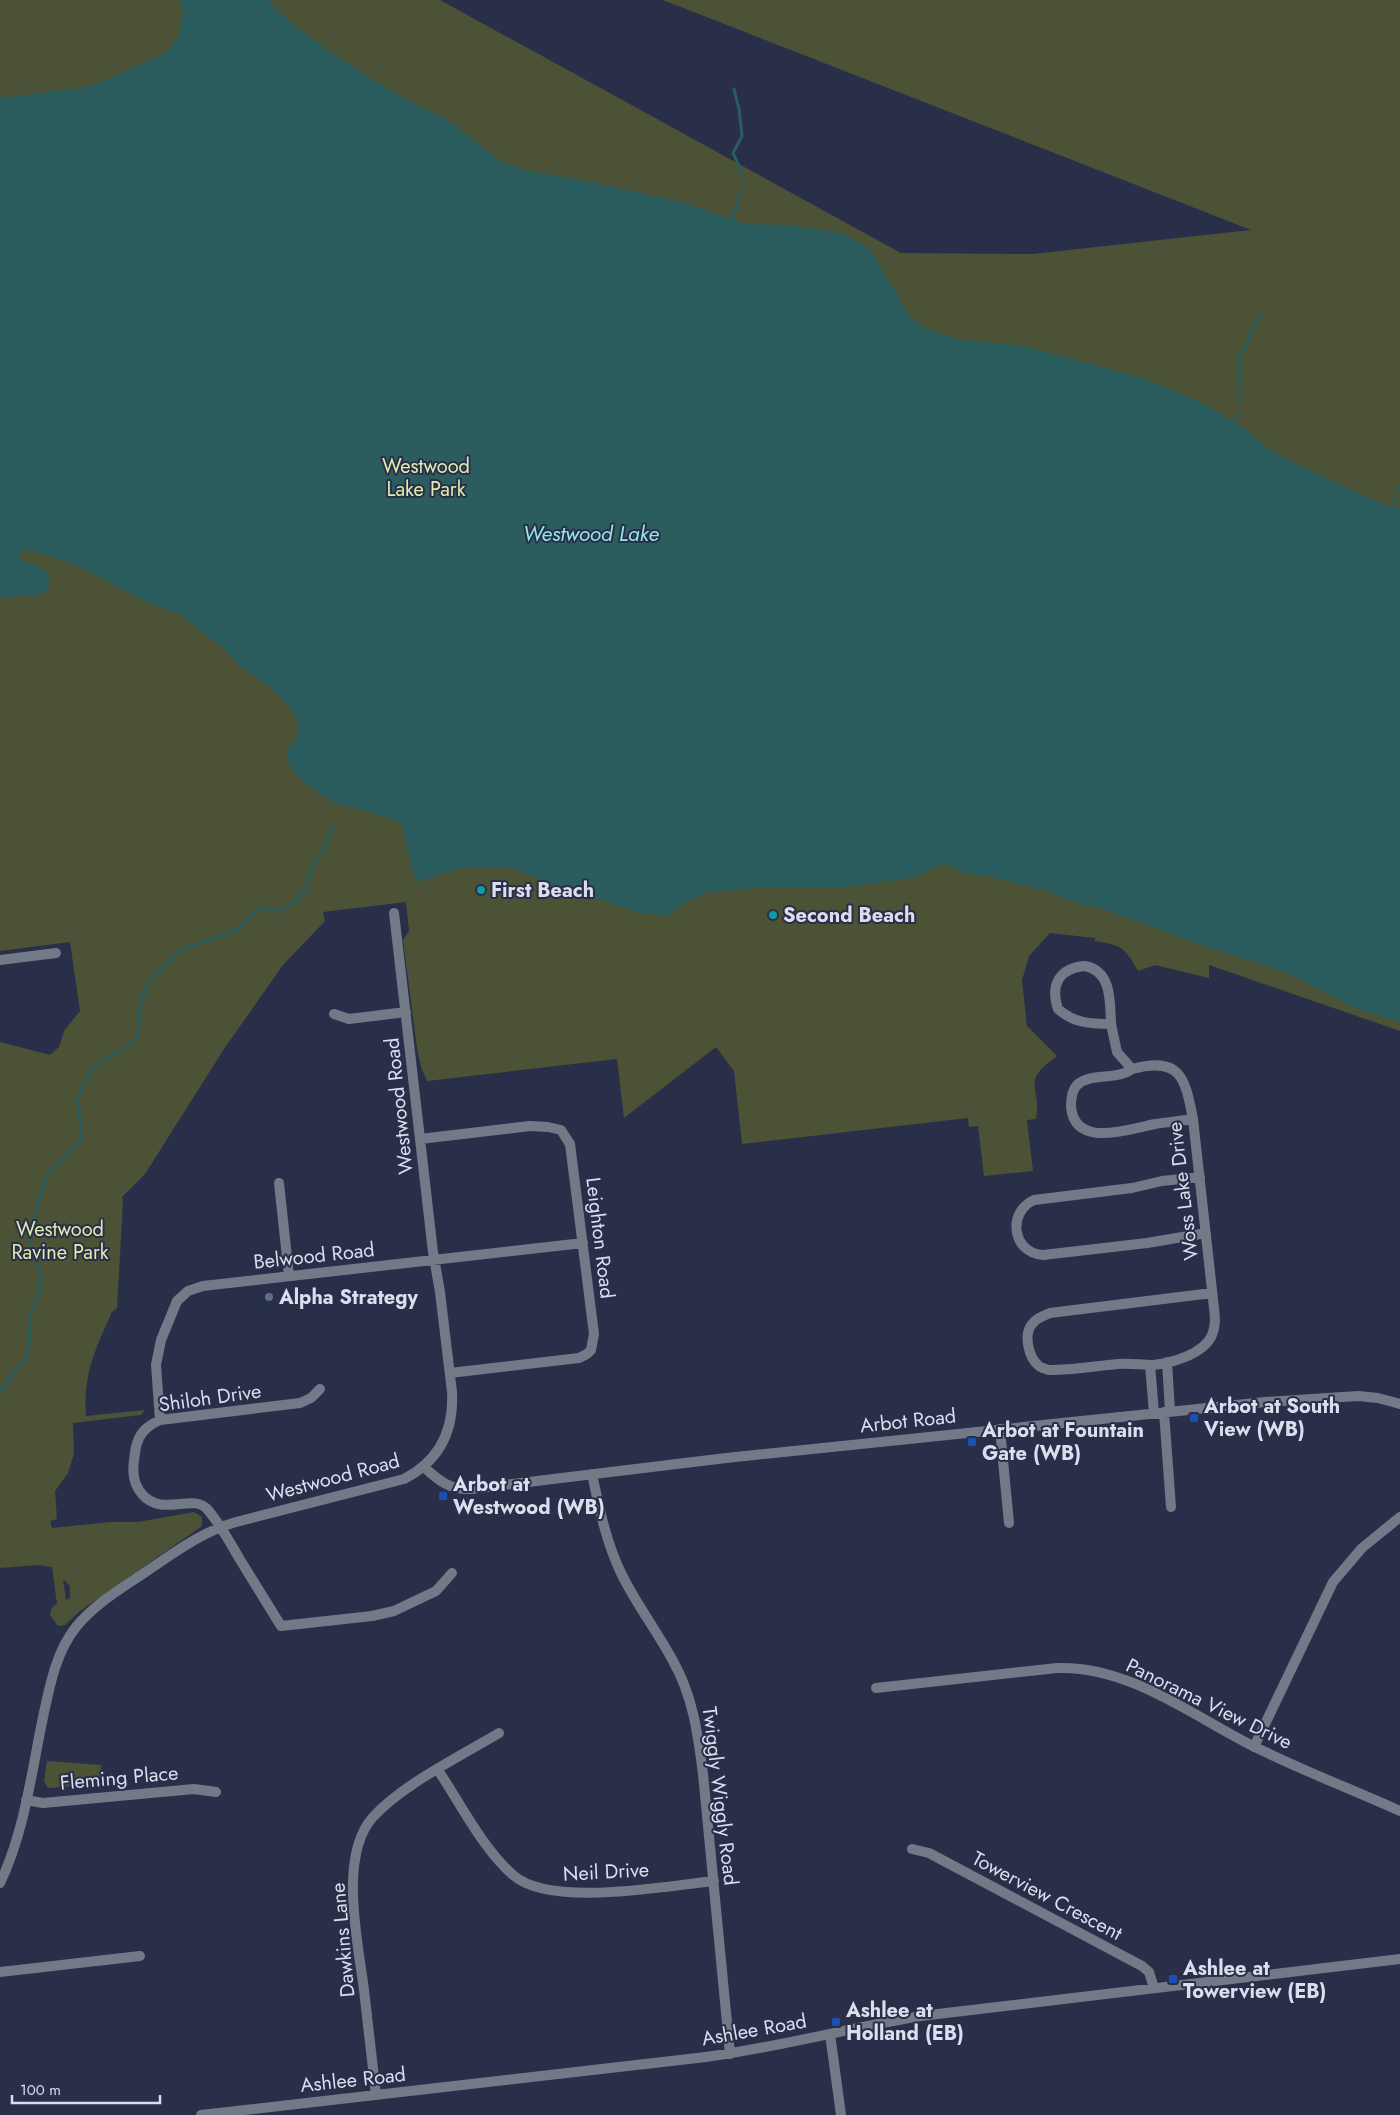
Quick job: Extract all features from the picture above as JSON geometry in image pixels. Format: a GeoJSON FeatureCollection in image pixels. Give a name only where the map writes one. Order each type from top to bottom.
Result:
{"type":"FeatureCollection","features":[{"type":"Feature","properties":{"kind":"street","name":"Westwood Road"},"geometry":{"type":"LineString","coordinates":[[0,1883],[14,1849],[52,1678],[59,1656],[75,1628],[106,1599],[190,1542],[221,1527],[392,1484],[404,1479],[424,1467],[438,1451],[447,1432],[453,1405],[450,1373],[442,1302],[434,1260],[394,913]]}},
{"type":"Feature","properties":{"kind":"street"},"geometry":{"type":"LineString","coordinates":[[0,960],[56,953]]}},
{"type":"Feature","properties":{"kind":"street"},"geometry":{"type":"LineString","coordinates":[[1111,1024],[1079,1022],[1071,1019],[1058,1009],[1055,990],[1061,975],[1075,967],[1085,966],[1096,970],[1106,980],[1110,997],[1111,1024],[1117,1052],[1132,1069]]}},
{"type":"Feature","properties":{"kind":"street"},"geometry":{"type":"LineString","coordinates":[[334,1014],[349,1019],[406,1012]]}},
{"type":"Feature","properties":{"kind":"street","name":"Woss Lake Drive"},"geometry":{"type":"LineString","coordinates":[[1194,1120],[1156,1124],[1132,1130],[1100,1133],[1087,1131],[1075,1122],[1071,1101],[1078,1084],[1087,1080],[1118,1076],[1132,1069],[1153,1065],[1168,1067],[1176,1071],[1185,1082],[1194,1120],[1206,1233],[1215,1322],[1211,1337],[1201,1348],[1167,1362],[1150,1365],[1118,1364],[1049,1370],[1040,1367],[1035,1362],[1028,1345],[1028,1333],[1033,1322],[1039,1317],[1050,1313],[1212,1293]]}},
{"type":"Feature","properties":{"kind":"street","name":"Leighton Road"},"geometry":{"type":"LineString","coordinates":[[420,1139],[530,1126],[561,1130],[570,1144],[583,1243],[594,1334],[593,1344],[587,1354],[568,1360],[450,1373]]}},
{"type":"Feature","properties":{"kind":"street"},"geometry":{"type":"LineString","coordinates":[[1200,1177],[1162,1181],[1132,1188],[1034,1200],[1021,1208],[1018,1215],[1017,1231],[1020,1241],[1028,1251],[1043,1255],[1146,1243],[1206,1233]]}},
{"type":"Feature","properties":{"kind":"street"},"geometry":{"type":"LineString","coordinates":[[279,1183],[290,1276]]}},
{"type":"Feature","properties":{"kind":"street","name":"Belwood Road"},"geometry":{"type":"LineString","coordinates":[[160,1420],[156,1365],[161,1340],[177,1301],[188,1292],[203,1286],[583,1243]]}},
{"type":"Feature","properties":{"kind":"street"},"geometry":{"type":"LineString","coordinates":[[1167,1362],[1163,1412],[1170,1508]]}},
{"type":"Feature","properties":{"kind":"street"},"geometry":{"type":"LineString","coordinates":[[1150,1365],[1163,1412]]}},
{"type":"Feature","properties":{"kind":"street","name":"Shiloh Drive"},"geometry":{"type":"LineString","coordinates":[[320,1390],[311,1398],[300,1403],[160,1420],[146,1427],[140,1434],[137,1444],[133,1475],[137,1488],[144,1497],[158,1505],[191,1504],[203,1506],[221,1527],[282,1626],[372,1616],[394,1611],[436,1591],[452,1573]]}},
{"type":"Feature","properties":{"kind":"street","name":"Arbot Road"},"geometry":{"type":"LineString","coordinates":[[424,1467],[445,1484],[464,1489],[745,1456],[1163,1412],[1350,1396],[1397,1401]]}},
{"type":"Feature","properties":{"kind":"street"},"geometry":{"type":"LineString","coordinates":[[1000,1429],[1009,1523]]}},
{"type":"Feature","properties":{"kind":"street","name":"Twiggly Wiggly Road"},"geometry":{"type":"LineString","coordinates":[[592,1474],[602,1520],[620,1571],[637,1604],[673,1660],[692,1704],[698,1733],[730,2054]]}},
{"type":"Feature","properties":{"kind":"street"},"geometry":{"type":"LineString","coordinates":[[1254,1746],[1333,1582],[1362,1548],[1400,1517]]}},
{"type":"Feature","properties":{"kind":"street","name":"Panorama View Drive"},"geometry":{"type":"LineString","coordinates":[[876,1688],[1057,1668],[1086,1668],[1152,1691],[1254,1746],[1400,1810]]}},
{"type":"Feature","properties":{"kind":"street","name":"Dawkins Lane"},"geometry":{"type":"LineString","coordinates":[[376,2095],[353,1902],[356,1856],[362,1834],[373,1817],[401,1793],[499,1733]]}},
{"type":"Feature","properties":{"kind":"street","name":"Neil Drive"},"geometry":{"type":"LineString","coordinates":[[438,1770],[496,1858],[524,1883],[541,1890],[583,1894],[714,1881]]}},
{"type":"Feature","properties":{"kind":"street","name":"Fleming Place"},"geometry":{"type":"LineString","coordinates":[[26,1800],[43,1803],[194,1789],[216,1792]]}},
{"type":"Feature","properties":{"kind":"street","name":"Towerview Crescent"},"geometry":{"type":"LineString","coordinates":[[912,1849],[929,1853],[1142,1966],[1148,1972],[1154,1988]]}},
{"type":"Feature","properties":{"kind":"street"},"geometry":{"type":"LineString","coordinates":[[0,1972],[140,1956]]}},
{"type":"Feature","properties":{"kind":"street","name":"Ashlee Road"},"geometry":{"type":"LineString","coordinates":[[201,2115],[730,2054],[922,2016],[1400,1959]]}},
{"type":"Feature","properties":{"kind":"street"},"geometry":{"type":"LineString","coordinates":[[830,2034],[841,2115]]}},
{"type":"Feature","properties":{"kind":"green space","name":"Westwood Lake Park"},"geometry":{"type":"Polygon","coordinates":[[[0,0],[440,0],[901,253],[1032,254],[1251,230],[663,0],[1400,0],[1400,1031],[1209,965],[1209,978],[1155,965],[1138,971],[1126,952],[1117,946],[1095,941],[1095,938],[1050,933],[1029,956],[1022,980],[1027,1026],[1057,1056],[1045,1065],[1035,1079],[1036,1119],[1027,1120],[1033,1171],[984,1176],[978,1126],[969,1127],[968,1118],[742,1144],[734,1071],[716,1047],[624,1118],[617,1059],[427,1081],[421,1067],[417,1048],[403,940],[409,931],[406,902],[323,912],[325,921],[283,965],[224,1049],[145,1174],[122,1197],[117,1308],[112,1312],[100,1338],[88,1375],[86,1416],[145,1410],[141,1415],[73,1423],[74,1454],[68,1473],[55,1491],[57,1519],[50,1521],[52,1528],[110,1522],[138,1522],[194,1512],[202,1517],[202,1526],[80,1611],[65,1625],[58,1626],[50,1615],[52,1607],[57,1604],[52,1567],[38,1565],[0,1568],[0,1042],[50,1055],[59,1047],[64,1031],[80,1011],[70,942],[0,951],[0,0]],[[63,1579],[66,1600],[70,1598],[70,1586],[63,1579]]]}},
{"type":"Feature","properties":{"kind":"green space"},"geometry":{"type":"Polygon","coordinates":[[[47,1761],[101,1765],[103,1784],[48,1788],[44,1781],[47,1761]]]}},
{"type":"Feature","properties":{"kind":"water","name":"Westwood Lake"},"geometry":{"type":"Polygon","coordinates":[[[179,0],[268,0],[292,24],[338,57],[383,86],[445,118],[502,162],[528,171],[571,178],[677,201],[747,224],[792,225],[844,234],[866,246],[909,315],[926,329],[961,340],[1009,344],[1036,349],[1146,379],[1206,405],[1242,427],[1270,450],[1290,461],[1382,504],[1400,509],[1400,1024],[1391,1019],[1359,1010],[1283,971],[1210,948],[1104,909],[1079,904],[1048,891],[983,875],[964,874],[958,869],[947,865],[934,867],[916,877],[843,888],[763,887],[705,893],[686,902],[671,914],[659,916],[654,913],[643,914],[602,900],[570,894],[524,872],[510,868],[473,867],[459,869],[415,882],[402,826],[398,821],[333,802],[305,783],[294,772],[287,760],[288,748],[297,738],[298,721],[286,703],[269,686],[242,668],[226,650],[179,614],[144,601],[79,566],[24,549],[20,555],[23,561],[36,565],[46,571],[50,581],[49,587],[45,594],[0,598],[0,98],[92,86],[161,55],[172,46],[179,34],[183,11],[179,0]]]}},
{"type":"Feature","properties":{"kind":"waterway"},"geometry":{"type":"LineString","coordinates":[[734,89],[739,109],[742,136],[733,153],[740,168],[743,181]]}},
{"type":"Feature","properties":{"kind":"waterway"},"geometry":{"type":"LineString","coordinates":[[733,219],[741,190]]}},
{"type":"Feature","properties":{"kind":"waterway"},"geometry":{"type":"LineString","coordinates":[[1241,404],[1239,360],[1260,315]]}},
{"type":"Feature","properties":{"kind":"waterway"},"geometry":{"type":"LineString","coordinates":[[1234,422],[1238,414]]}},
{"type":"Feature","properties":{"kind":"waterway"},"geometry":{"type":"LineString","coordinates":[[1399,491],[1400,486]]}},
{"type":"Feature","properties":{"kind":"waterway"},"geometry":{"type":"LineString","coordinates":[[1393,508],[1397,498]]}},
{"type":"Feature","properties":{"kind":"waterway"},"geometry":{"type":"LineString","coordinates":[[323,851],[332,828]]}},
{"type":"Feature","properties":{"kind":"waterway"},"geometry":{"type":"LineString","coordinates":[[0,1392],[26,1358],[30,1338],[30,1316],[39,1292],[41,1276],[29,1232],[46,1177],[80,1142],[78,1098],[82,1086],[90,1074],[107,1058],[128,1047],[136,1039],[139,1030],[139,1012],[146,986],[164,966],[184,949],[241,928],[255,912],[265,906],[275,912],[294,903],[307,888],[310,870],[321,854]]}},
{"type":"Feature","properties":{"kind":"place","name":"First Beach"},"geometry":{"type":"Point","coordinates":[481,890]}},
{"type":"Feature","properties":{"kind":"place","name":"Second Beach"},"geometry":{"type":"Point","coordinates":[773,915]}},
{"type":"Feature","properties":{"kind":"place","name":"Alpha Strategy"},"geometry":{"type":"Point","coordinates":[269,1297]}},
{"type":"Feature","properties":{"kind":"place","name":"Arbot at South View (WB)"},"geometry":{"type":"Point","coordinates":[1194,1418]}},
{"type":"Feature","properties":{"kind":"place","name":"Arbot at Fountain Gate (WB)"},"geometry":{"type":"Point","coordinates":[972,1442]}},
{"type":"Feature","properties":{"kind":"place","name":"Arbot at Westwood (WB)"},"geometry":{"type":"Point","coordinates":[443,1496]}},
{"type":"Feature","properties":{"kind":"place","name":"Ashlee at Towerview (EB)"},"geometry":{"type":"Point","coordinates":[1173,1979]}},
{"type":"Feature","properties":{"kind":"place","name":"Ashlee at Holland (EB)"},"geometry":{"type":"Point","coordinates":[836,2022]}},
{"type":"Feature","properties":{"kind":"park label","name":"Westwood Ravine Park"},"geometry":{"type":"Point","coordinates":[60,1240]}}]}
